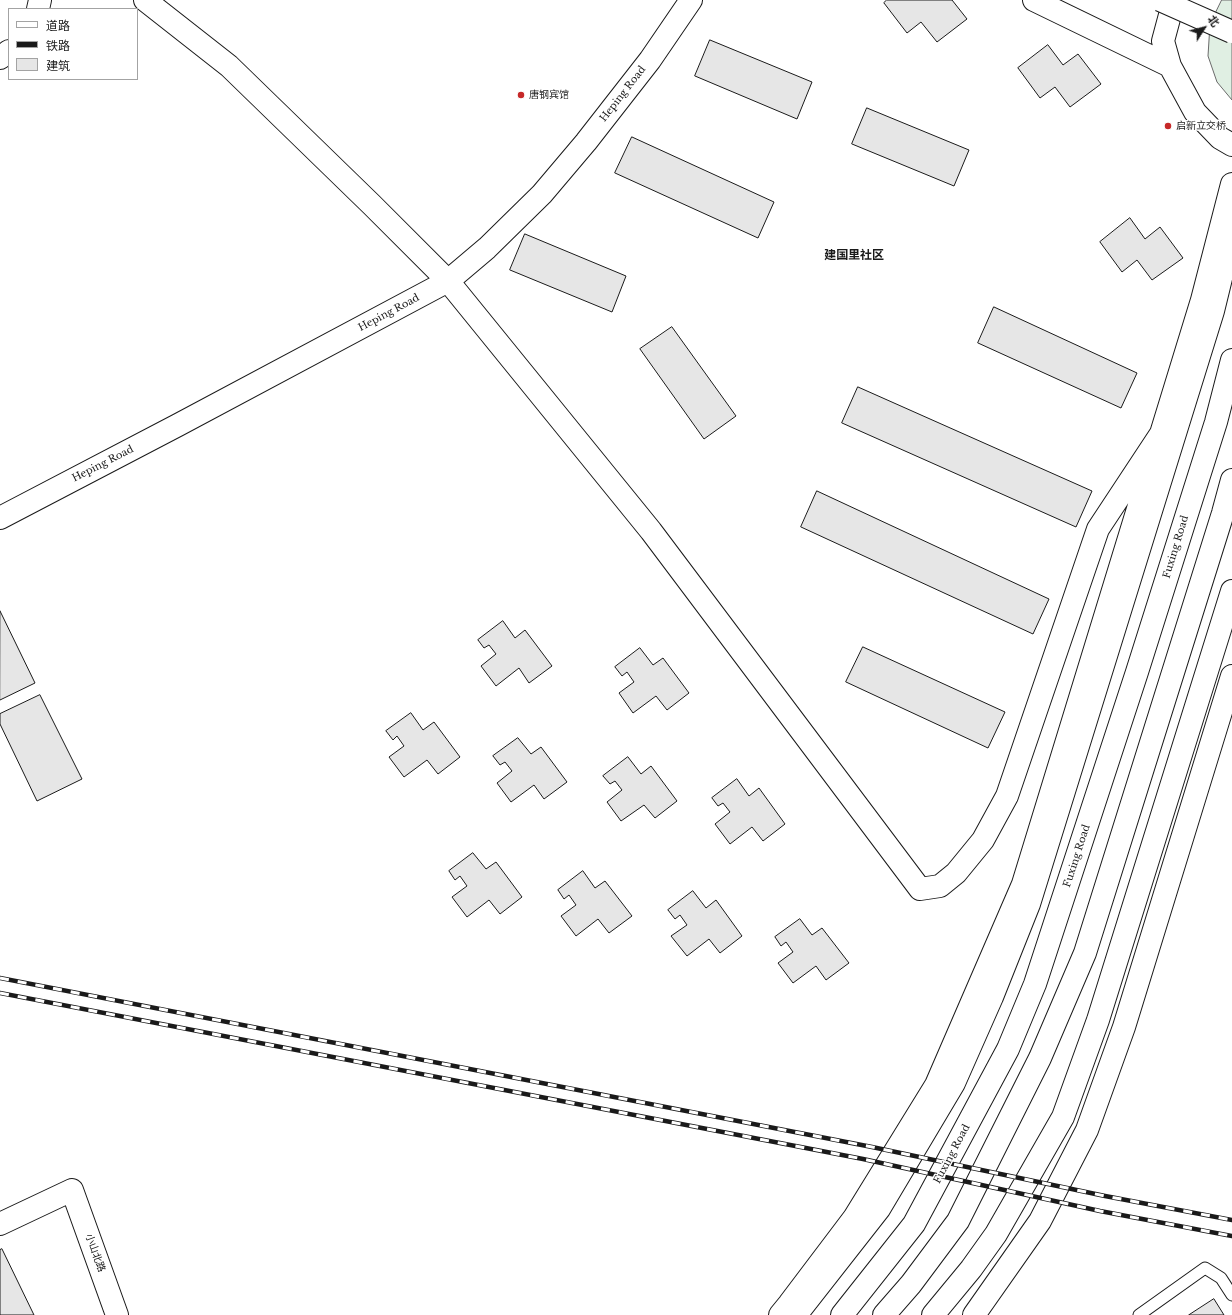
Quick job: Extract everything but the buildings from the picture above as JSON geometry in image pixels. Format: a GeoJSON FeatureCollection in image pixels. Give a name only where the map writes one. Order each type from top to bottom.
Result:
{"type":"FeatureCollection","features":[{"type":"Feature","properties":{"kind":"street"},"geometry":{"type":"LineString","coordinates":[[144,0],[229,66],[378,210],[448,281],[651,532],[920,889],[940,886],[956,873],[983,840],[1007,796],[1098,529],[1162,432]]}},
{"type":"Feature","properties":{"kind":"street","name":"Heping Road"},"geometry":{"type":"LineString","coordinates":[[0,518],[448,281],[487,248],[542,194],[586,142],[650,60],[691,0]]}},
{"type":"Feature","properties":{"kind":"street"},"geometry":{"type":"LineString","coordinates":[[1034,0],[1170,66]]}},
{"type":"Feature","properties":{"kind":"street"},"geometry":{"type":"LineString","coordinates":[[1160,0],[1232,32]]}},
{"type":"Feature","properties":{"kind":"street"},"geometry":{"type":"LineString","coordinates":[[1174,0],[1163,42],[1170,66],[1195,112],[1220,138],[1232,146]]}},
{"type":"Feature","properties":{"kind":"street"},"geometry":{"type":"LineString","coordinates":[[0,58],[8,52]]}},
{"type":"Feature","properties":{"kind":"street"},"geometry":{"type":"LineString","coordinates":[[780,1315],[854,1218],[936,1085],[1023,884],[1202,300],[1232,184]]}},
{"type":"Feature","properties":{"kind":"street"},"geometry":{"type":"LineString","coordinates":[[796,1315],[879,1209],[954,1083],[992,997],[1031,896],[1213,311],[1232,233]]}},
{"type":"Feature","properties":{"kind":"street","name":"Fuxing Road"},"geometry":{"type":"LineString","coordinates":[[842,1315],[914,1224],[1008,1049],[1035,984],[1138,672],[1216,422],[1232,360]]}},
{"type":"Feature","properties":{"kind":"street"},"geometry":{"type":"LineString","coordinates":[[884,1315],[911,1284],[958,1221],[1040,1058],[1085,953],[1232,480]]}},
{"type":"Feature","properties":{"kind":"street"},"geometry":{"type":"LineString","coordinates":[[933,1315],[971,1269],[996,1234],[1063,1117],[1098,1020],[1232,591]]}},
{"type":"Feature","properties":{"kind":"street"},"geometry":{"type":"LineString","coordinates":[[974,1315],[1040,1222],[1087,1130],[1124,1027],[1232,676]]}},
{"type":"Feature","properties":{"kind":"street","name":"小山北路"},"geometry":{"type":"LineString","coordinates":[[0,1224],[72,1190],[117,1315]]}},
{"type":"Feature","properties":{"kind":"lane"},"geometry":{"type":"LineString","coordinates":[[1139,1315],[1205,1268],[1221,1278],[1232,1295]]}},
{"type":"Feature","properties":{"kind":"green space"},"geometry":{"type":"Polygon","coordinates":[[[1222,0],[1232,0],[1232,100],[1217,82],[1208,56],[1210,24],[1222,0]]]}},
{"type":"Feature","properties":{"kind":"railway"},"geometry":{"type":"LineString","coordinates":[[0,978],[872,1147],[1105,1196],[1232,1220]]}},
{"type":"Feature","properties":{"kind":"railway"},"geometry":{"type":"LineString","coordinates":[[0,993],[863,1159],[1100,1211],[1232,1236]]}},
{"type":"Feature","properties":{"kind":"place","name":"唐钢宾馆"},"geometry":{"type":"Point","coordinates":[521,95]}},
{"type":"Feature","properties":{"kind":"place","name":"启新立交桥"},"geometry":{"type":"Point","coordinates":[1168,126]}},
{"type":"Feature","properties":{"kind":"district","name":"建国里社区"},"geometry":{"type":"Point","coordinates":[854,256]}}]}
